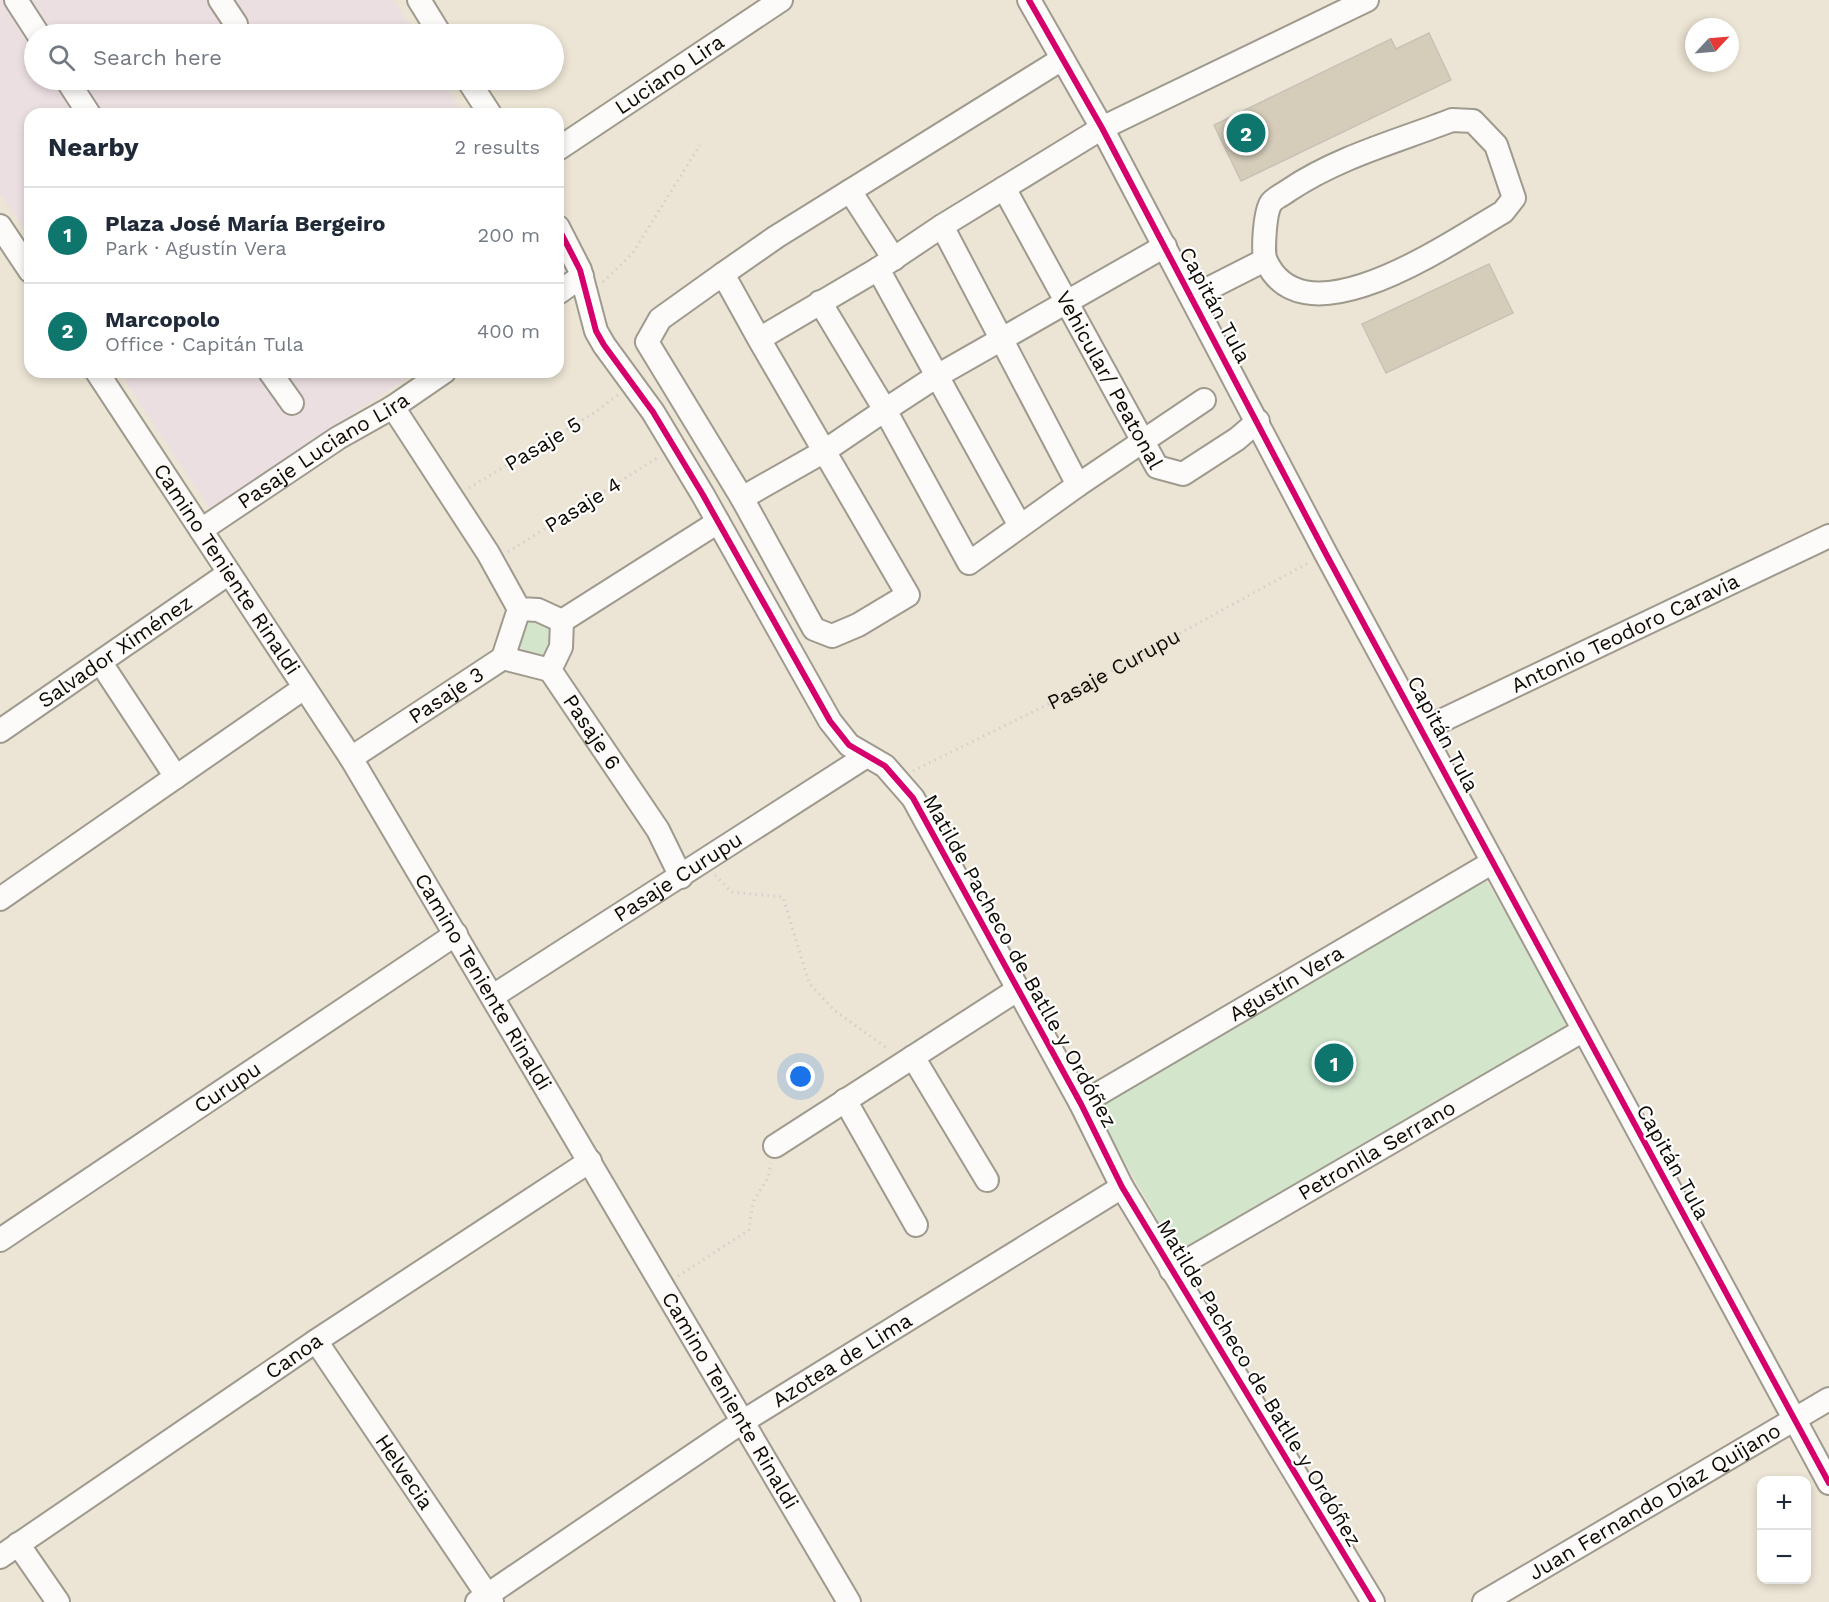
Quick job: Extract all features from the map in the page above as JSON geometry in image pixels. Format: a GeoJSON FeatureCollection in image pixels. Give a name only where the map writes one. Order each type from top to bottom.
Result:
{"type":"FeatureCollection","features":[{"type":"Feature","properties":{"kind":"street"},"geometry":{"type":"LineString","coordinates":[[16,0],[32,24]]}},
{"type":"Feature","properties":{"kind":"street"},"geometry":{"type":"LineString","coordinates":[[220,0],[236,24]]}},
{"type":"Feature","properties":{"kind":"street"},"geometry":{"type":"LineString","coordinates":[[419,0],[434,24]]}},
{"type":"Feature","properties":{"kind":"street","name":"Luciano Lira"},"geometry":{"type":"LineString","coordinates":[[564,145],[782,0]]}},
{"type":"Feature","properties":{"kind":"street","name":"Capitán Tula"},"geometry":{"type":"LineString","coordinates":[[1029,0],[1102,128],[1326,554],[1829,1484]]}},
{"type":"Feature","properties":{"kind":"street"},"geometry":{"type":"LineString","coordinates":[[759,339],[886,264],[942,226],[1102,128],[1367,0]]}},
{"type":"Feature","properties":{"kind":"street"},"geometry":{"type":"LineString","coordinates":[[723,274],[823,452],[908,595],[858,625],[832,636],[814,629],[742,498],[647,342],[660,319],[723,274],[850,191],[1062,59]]}},
{"type":"Feature","properties":{"kind":"street"},"geometry":{"type":"LineString","coordinates":[[73,90],[85,108]]}},
{"type":"Feature","properties":{"kind":"street"},"geometry":{"type":"LineString","coordinates":[[474,90],[486,108]]}},
{"type":"Feature","properties":{"kind":"street"},"geometry":{"type":"LineString","coordinates":[[1452,120],[1473,121],[1496,145],[1514,198],[1503,212],[1376,283],[1326,294],[1301,292],[1280,282],[1265,260],[1266,216],[1271,202],[1316,172],[1452,120]]}},
{"type":"Feature","properties":{"kind":"street","name":"Vehicular/ Peatonal"},"geometry":{"type":"LineString","coordinates":[[1004,188],[1065,303],[1157,467],[1183,474],[1237,439],[1258,421]]}},
{"type":"Feature","properties":{"kind":"street"},"geometry":{"type":"LineString","coordinates":[[850,191],[937,376],[1020,526]]}},
{"type":"Feature","properties":{"kind":"street"},"geometry":{"type":"LineString","coordinates":[[0,226],[23,247]]}},
{"type":"Feature","properties":{"kind":"street"},"geometry":{"type":"LineString","coordinates":[[942,226],[1078,485]]}},
{"type":"Feature","properties":{"kind":"street","name":"Matilde Pacheco de Batlle y Ordóñez"},"geometry":{"type":"LineString","coordinates":[[564,239],[582,276],[596,331],[653,412],[830,721],[849,745],[865,757],[885,766],[913,798],[1081,1104],[1122,1186],[1373,1602]]}},
{"type":"Feature","properties":{"kind":"street"},"geometry":{"type":"LineString","coordinates":[[742,498],[823,452],[937,376],[1165,246]]}},
{"type":"Feature","properties":{"kind":"street"},"geometry":{"type":"LineString","coordinates":[[1192,297],[1265,260]]}},
{"type":"Feature","properties":{"kind":"street"},"geometry":{"type":"LineString","coordinates":[[564,289],[582,276]]}},
{"type":"Feature","properties":{"kind":"street"},"geometry":{"type":"LineString","coordinates":[[820,302],[885,410],[969,563],[1078,485],[1144,443],[1204,400]]}},
{"type":"Feature","properties":{"kind":"street","name":"Camino Teniente Rinaldi"},"geometry":{"type":"LineString","coordinates":[[100,378],[351,759],[664,1285],[849,1602]]}},
{"type":"Feature","properties":{"kind":"street"},"geometry":{"type":"LineString","coordinates":[[274,378],[292,403]]}},
{"type":"Feature","properties":{"kind":"street","name":"Pasaje Luciano Lira"},"geometry":{"type":"LineString","coordinates":[[201,530],[338,438],[393,407],[435,378]]}},
{"type":"Feature","properties":{"kind":"street"},"geometry":{"type":"LineString","coordinates":[[393,407],[493,563],[519,609],[504,658]]}},
{"type":"Feature","properties":{"kind":"street"},"geometry":{"type":"LineString","coordinates":[[519,609],[538,610],[562,621],[718,522]]}},
{"type":"Feature","properties":{"kind":"street","name":"Antonio Teodoro Caravia"},"geometry":{"type":"LineString","coordinates":[[1422,730],[1829,536]]}},
{"type":"Feature","properties":{"kind":"street","name":"Salvador Ximénez"},"geometry":{"type":"LineString","coordinates":[[0,731],[229,573]]}},
{"type":"Feature","properties":{"kind":"street","name":"Pasaje 6"},"geometry":{"type":"LineString","coordinates":[[562,621],[561,647],[550,670],[658,830],[681,877]]}},
{"type":"Feature","properties":{"kind":"street","name":"Pasaje 3"},"geometry":{"type":"LineString","coordinates":[[351,759],[504,658],[550,670]]}},
{"type":"Feature","properties":{"kind":"street"},"geometry":{"type":"LineString","coordinates":[[101,663],[176,777]]}},
{"type":"Feature","properties":{"kind":"street"},"geometry":{"type":"LineString","coordinates":[[0,899],[304,687]]}},
{"type":"Feature","properties":{"kind":"street","name":"Pasaje Curupu"},"geometry":{"type":"LineString","coordinates":[[493,996],[865,757]]}},
{"type":"Feature","properties":{"kind":"street","name":"Agustín Vera"},"geometry":{"type":"LineString","coordinates":[[1081,1104],[1493,861]]}},
{"type":"Feature","properties":{"kind":"street","name":"Curupu"},"geometry":{"type":"LineString","coordinates":[[0,1240],[456,934]]}},
{"type":"Feature","properties":{"kind":"street"},"geometry":{"type":"LineString","coordinates":[[775,1146],[1017,990]]}},
{"type":"Feature","properties":{"kind":"street","name":"Petronila Serrano"},"geometry":{"type":"LineString","coordinates":[[1171,1270],[1582,1030]]}},
{"type":"Feature","properties":{"kind":"street"},"geometry":{"type":"LineString","coordinates":[[913,1057],[987,1180]]}},
{"type":"Feature","properties":{"kind":"street"},"geometry":{"type":"LineString","coordinates":[[845,1100],[916,1226]]}},
{"type":"Feature","properties":{"kind":"street","name":"Canoa"},"geometry":{"type":"LineString","coordinates":[[9,1551],[316,1341],[590,1161]]}},
{"type":"Feature","properties":{"kind":"street","name":"Azotea de Lima"},"geometry":{"type":"LineString","coordinates":[[485,1600],[742,1422],[1122,1186]]}},
{"type":"Feature","properties":{"kind":"street","name":"Helvecia"},"geometry":{"type":"LineString","coordinates":[[316,1341],[485,1600]]}},
{"type":"Feature","properties":{"kind":"street","name":"Juan Fernando Díaz Quijano"},"geometry":{"type":"LineString","coordinates":[[1484,1602],[1829,1399]]}},
{"type":"Feature","properties":{"kind":"street"},"geometry":{"type":"LineString","coordinates":[[9,1551],[58,1602]]}},
{"type":"Feature","properties":{"kind":"path"},"geometry":{"type":"LineString","coordinates":[[582,276],[600,286],[632,254],[700,145]]}},
{"type":"Feature","properties":{"kind":"path"},"geometry":{"type":"LineString","coordinates":[[704,862],[731,892],[783,897],[809,983],[834,1010],[883,1048],[913,1057]]}},
{"type":"Feature","properties":{"kind":"path"},"geometry":{"type":"LineString","coordinates":[[664,1285],[749,1230],[753,1202],[768,1178],[775,1146]]}},
{"type":"Feature","properties":{"kind":"shaded area"},"geometry":{"type":"Polygon","coordinates":[[[0,0],[394,0],[409,24],[24,24],[24,90],[448,90],[459,108],[24,108],[24,229],[0,193],[0,0]]]}},
{"type":"Feature","properties":{"kind":"shaded area"},"geometry":{"type":"Polygon","coordinates":[[[123,378],[407,378],[210,509],[123,378]]]}},
{"type":"Feature","properties":{"kind":"green space"},"geometry":{"type":"Polygon","coordinates":[[[532,618],[554,627],[549,652],[535,655],[523,650],[520,646],[518,641],[526,621],[532,618]]]}},
{"type":"Feature","properties":{"kind":"green space"},"geometry":{"type":"Polygon","coordinates":[[[1482,881],[1487,882],[1531,956],[1566,1022],[1563,1029],[1189,1247],[1176,1246],[1170,1241],[1101,1121],[1100,1106],[1482,881]]]}},
{"type":"Feature","properties":{"kind":"building"},"geometry":{"type":"Polygon","coordinates":[[[1429,33],[1451,80],[1241,181],[1214,125],[1391,39],[1396,49],[1429,33]]]}},
{"type":"Feature","properties":{"kind":"building"},"geometry":{"type":"Polygon","coordinates":[[[1489,264],[1513,313],[1386,373],[1362,324],[1489,264]]]}},
{"type":"Feature","properties":{"kind":"cycle path"},"geometry":{"type":"LineString","coordinates":[[1029,0],[1102,128],[1326,554],[1829,1483]]}},
{"type":"Feature","properties":{"kind":"cycle path"},"geometry":{"type":"LineString","coordinates":[[564,239],[580,270],[596,331],[604,345],[653,412],[703,495],[830,721],[849,745],[885,766],[913,798],[1081,1104],[1122,1187],[1373,1602]]}},
{"type":"Feature","properties":{"kind":"place","name":"Marcopolo"},"geometry":{"type":"Point","coordinates":[1246,133]}},
{"type":"Feature","properties":{"kind":"place","name":"Plaza José María Bergeiro"},"geometry":{"type":"Point","coordinates":[1334,1063]}}]}
